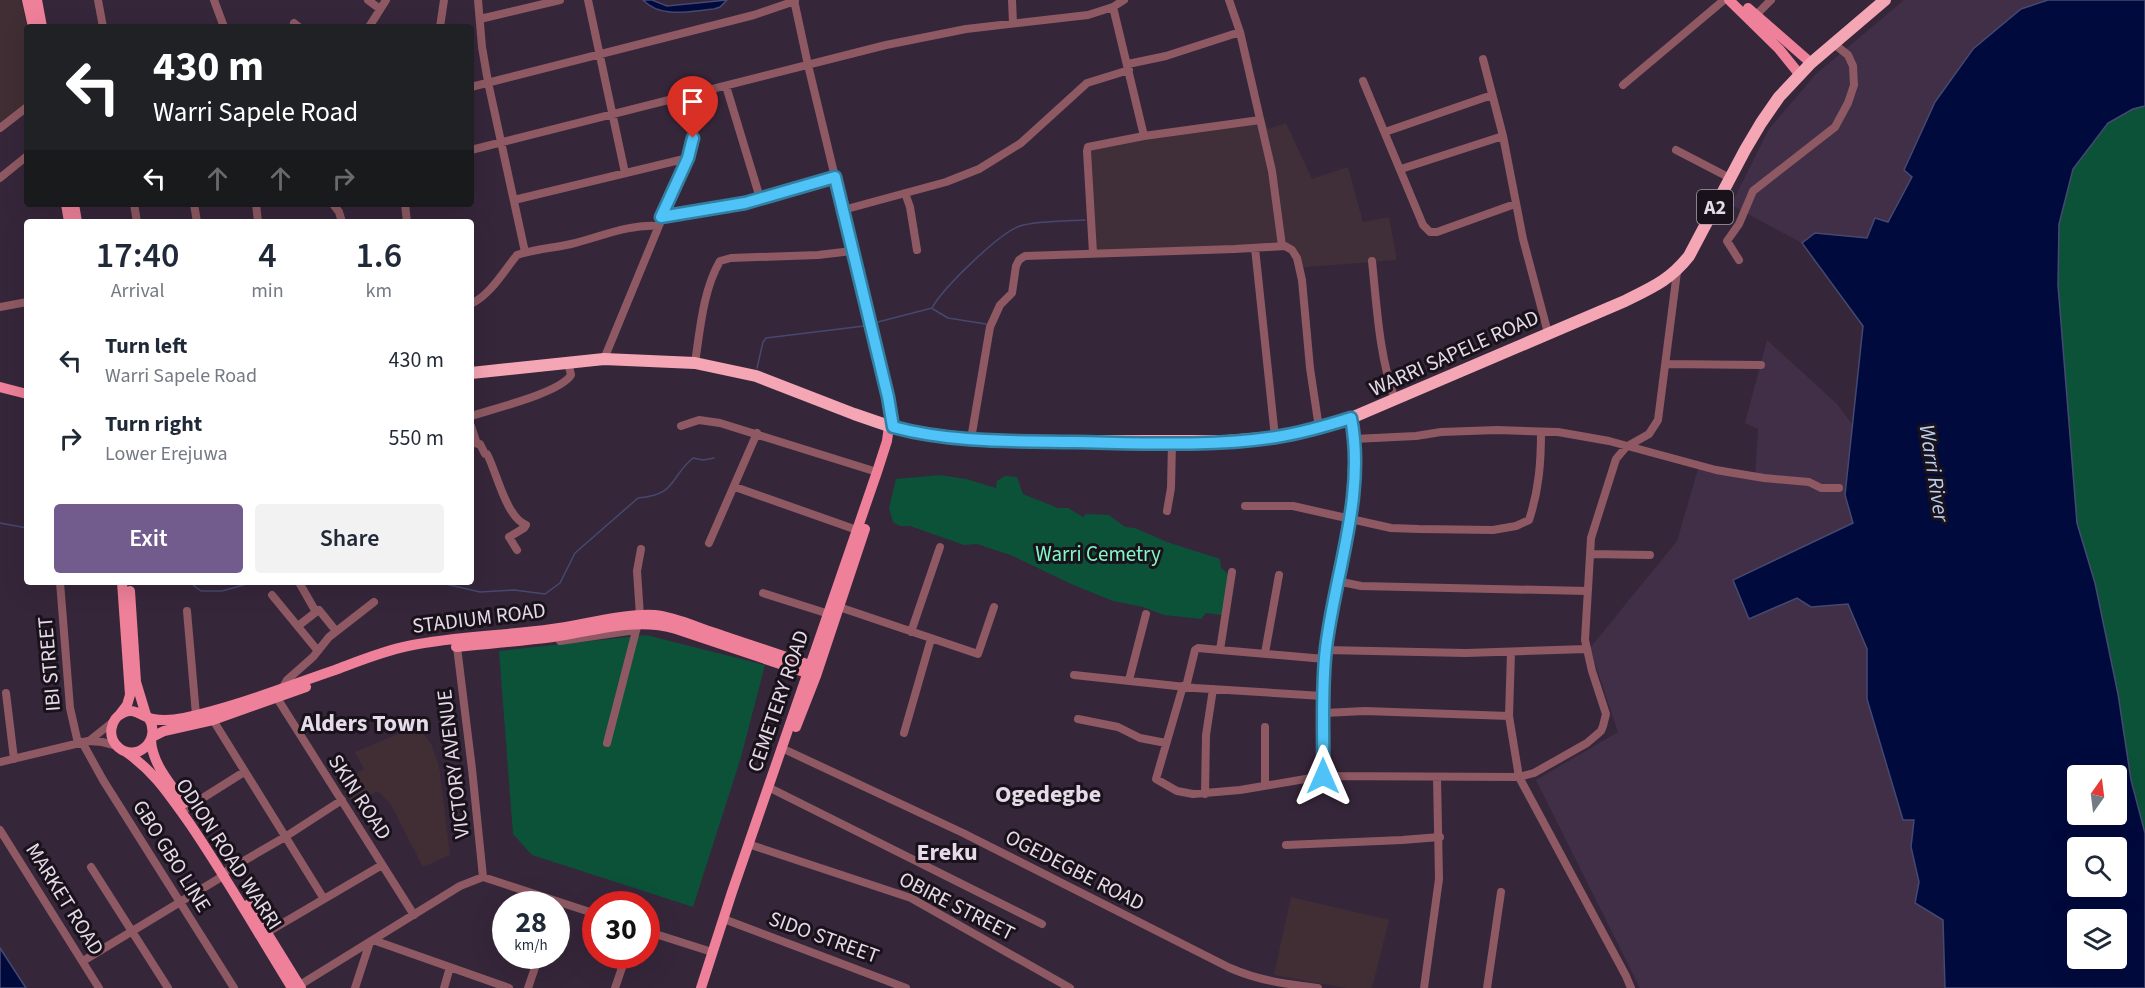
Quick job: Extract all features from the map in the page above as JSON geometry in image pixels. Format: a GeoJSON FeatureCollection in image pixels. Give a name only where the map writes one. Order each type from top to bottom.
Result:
{"type":"FeatureCollection","features":[{"type":"Feature","properties":{"kind":"highway","name":"WARRI SAPELE ROAD"},"geometry":{"type":"LineString","coordinates":[[474,373],[603,359],[694,363],[756,376],[894,427],[971,439],[1227,441],[1275,437],[1319,428],[1395,400],[1625,301],[1677,272],[1689,256],[1761,123],[1779,97],[1811,63],[1885,0]]}},
{"type":"Feature","properties":{"kind":"main road"},"geometry":{"type":"LineString","coordinates":[[27,0],[32,24]]}},
{"type":"Feature","properties":{"kind":"main road"},"geometry":{"type":"LineString","coordinates":[[36,0],[41,24]]}},
{"type":"Feature","properties":{"kind":"main road"},"geometry":{"type":"LineString","coordinates":[[1728,0],[1779,49],[1800,75]]}},
{"type":"Feature","properties":{"kind":"main road"},"geometry":{"type":"LineString","coordinates":[[1739,0],[1811,63]]}},
{"type":"Feature","properties":{"kind":"main road"},"geometry":{"type":"LineString","coordinates":[[0,387],[24,393]]}},
{"type":"Feature","properties":{"kind":"main road","name":"CEMETERY ROAD"},"geometry":{"type":"LineString","coordinates":[[834,610],[857,530],[894,427]]}},
{"type":"Feature","properties":{"kind":"main road","name":"CEMETERY ROAD"},"geometry":{"type":"LineString","coordinates":[[701,988],[834,610],[894,427]]}},
{"type":"Feature","properties":{"kind":"main road"},"geometry":{"type":"LineString","coordinates":[[122,585],[130,695],[111,734],[121,748],[132,752],[146,747],[152,738],[152,726],[147,716],[135,668],[129,585]]}},
{"type":"Feature","properties":{"kind":"main road","name":"STADIUM ROAD"},"geometry":{"type":"LineString","coordinates":[[147,716],[165,720],[196,715],[280,693],[373,661],[414,652],[552,637],[638,623],[656,615],[676,620],[813,670]]}},
{"type":"Feature","properties":{"kind":"main road","name":"STADIUM ROAD"},"geometry":{"type":"LineString","coordinates":[[152,738],[164,731],[213,720],[373,656],[411,645],[536,631],[638,623]]}},
{"type":"Feature","properties":{"kind":"main road","name":"CEMETERY ROAD"},"geometry":{"type":"LineString","coordinates":[[707,988],[788,751],[813,670]]}},
{"type":"Feature","properties":{"kind":"main road"},"geometry":{"type":"LineString","coordinates":[[117,718],[135,711],[147,716]]}},
{"type":"Feature","properties":{"kind":"main road","name":"ODION ROAD WARRI"},"geometry":{"type":"LineString","coordinates":[[152,738],[152,752],[159,767],[187,808],[295,987]]}},
{"type":"Feature","properties":{"kind":"main road","name":"ODION ROAD WARRI"},"geometry":{"type":"LineString","coordinates":[[121,748],[152,771],[226,873],[266,933],[295,987]]}},
{"type":"Feature","properties":{"kind":"street"},"geometry":{"type":"LineString","coordinates":[[98,0],[102,24]]}},
{"type":"Feature","properties":{"kind":"street"},"geometry":{"type":"LineString","coordinates":[[214,0],[223,24]]}},
{"type":"Feature","properties":{"kind":"street"},"geometry":{"type":"LineString","coordinates":[[368,0],[381,9]]}},
{"type":"Feature","properties":{"kind":"street"},"geometry":{"type":"LineString","coordinates":[[371,24],[386,0]]}},
{"type":"Feature","properties":{"kind":"street"},"geometry":{"type":"LineString","coordinates":[[440,24],[444,0]]}},
{"type":"Feature","properties":{"kind":"street"},"geometry":{"type":"LineString","coordinates":[[478,0],[488,82],[525,252]]}},
{"type":"Feature","properties":{"kind":"street"},"geometry":{"type":"LineString","coordinates":[[480,19],[560,0]]}},
{"type":"Feature","properties":{"kind":"street"},"geometry":{"type":"LineString","coordinates":[[588,0],[625,173]]}},
{"type":"Feature","properties":{"kind":"street"},"geometry":{"type":"LineString","coordinates":[[1012,0],[1013,23]]}},
{"type":"Feature","properties":{"kind":"street"},"geometry":{"type":"LineString","coordinates":[[474,149],[928,36],[1013,23],[1088,15],[1113,7],[1124,0]]}},
{"type":"Feature","properties":{"kind":"street"},"geometry":{"type":"LineString","coordinates":[[1229,0],[1240,32],[1272,171],[1282,246]]}},
{"type":"Feature","properties":{"kind":"street"},"geometry":{"type":"LineString","coordinates":[[1623,85],[1724,0]]}},
{"type":"Feature","properties":{"kind":"street"},"geometry":{"type":"LineString","coordinates":[[1756,15],[1771,0]]}},
{"type":"Feature","properties":{"kind":"street"},"geometry":{"type":"LineString","coordinates":[[474,86],[754,15],[794,1],[807,65],[894,427]]}},
{"type":"Feature","properties":{"kind":"street"},"geometry":{"type":"LineString","coordinates":[[1113,7],[1144,136]]}},
{"type":"Feature","properties":{"kind":"street"},"geometry":{"type":"LineString","coordinates":[[843,210],[946,182],[979,169],[1021,143],[1087,83],[1128,67],[1240,32]]}},
{"type":"Feature","properties":{"kind":"street"},"geometry":{"type":"LineString","coordinates":[[1739,260],[1727,241],[1739,224],[1753,191],[1835,127],[1848,103],[1854,85],[1853,66],[1848,55],[1834,44]]}},
{"type":"Feature","properties":{"kind":"street"},"geometry":{"type":"LineString","coordinates":[[1483,59],[1503,136],[1515,204],[1548,333]]}},
{"type":"Feature","properties":{"kind":"street"},"geometry":{"type":"LineString","coordinates":[[1363,81],[1423,225],[1430,232],[1437,232],[1515,204]]}},
{"type":"Feature","properties":{"kind":"street"},"geometry":{"type":"LineString","coordinates":[[726,86],[760,198]]}},
{"type":"Feature","properties":{"kind":"street"},"geometry":{"type":"LineString","coordinates":[[603,359],[661,217],[688,158],[694,130],[688,95]]}},
{"type":"Feature","properties":{"kind":"street"},"geometry":{"type":"LineString","coordinates":[[1384,132],[1492,95]]}},
{"type":"Feature","properties":{"kind":"street"},"geometry":{"type":"LineString","coordinates":[[0,128],[24,109]]}},
{"type":"Feature","properties":{"kind":"street"},"geometry":{"type":"LineString","coordinates":[[1093,253],[1087,148],[1144,136],[1260,120]]}},
{"type":"Feature","properties":{"kind":"street"},"geometry":{"type":"LineString","coordinates":[[1401,169],[1503,136]]}},
{"type":"Feature","properties":{"kind":"street"},"geometry":{"type":"LineString","coordinates":[[1676,150],[1730,178]]}},
{"type":"Feature","properties":{"kind":"street"},"geometry":{"type":"LineString","coordinates":[[0,178],[24,158]]}},
{"type":"Feature","properties":{"kind":"street"},"geometry":{"type":"LineString","coordinates":[[514,200],[688,158]]}},
{"type":"Feature","properties":{"kind":"street"},"geometry":{"type":"LineString","coordinates":[[661,217],[703,211],[760,198],[835,177]]}},
{"type":"Feature","properties":{"kind":"street"},"geometry":{"type":"LineString","coordinates":[[905,193],[910,207],[917,250]]}},
{"type":"Feature","properties":{"kind":"street"},"geometry":{"type":"LineString","coordinates":[[474,302],[484,296],[517,255],[572,244],[621,229],[658,226]]}},
{"type":"Feature","properties":{"kind":"street"},"geometry":{"type":"LineString","coordinates":[[971,439],[990,327],[1000,305],[1012,293],[1016,266],[1025,256],[1282,246],[1292,250],[1297,258],[1302,280],[1310,368],[1319,428]]}},
{"type":"Feature","properties":{"kind":"street"},"geometry":{"type":"LineString","coordinates":[[1255,248],[1275,437]]}},
{"type":"Feature","properties":{"kind":"street"},"geometry":{"type":"LineString","coordinates":[[694,363],[706,298],[712,277],[720,261],[731,258],[819,255],[852,251]]}},
{"type":"Feature","properties":{"kind":"street"},"geometry":{"type":"LineString","coordinates":[[1372,261],[1378,325],[1387,376],[1395,400]]}},
{"type":"Feature","properties":{"kind":"street"},"geometry":{"type":"LineString","coordinates":[[1325,659],[1197,648],[1166,743],[1156,777],[1157,781],[1177,790],[1205,794],[1323,776],[1519,777],[1534,773],[1587,742],[1601,731],[1606,714],[1587,650],[1587,591],[1591,538],[1616,459],[1626,447],[1649,434],[1658,420],[1677,272]]}},
{"type":"Feature","properties":{"kind":"street"},"geometry":{"type":"LineString","coordinates":[[0,307],[24,303]]}},
{"type":"Feature","properties":{"kind":"street"},"geometry":{"type":"LineString","coordinates":[[474,415],[514,403],[562,384],[571,375],[568,362]]}},
{"type":"Feature","properties":{"kind":"street"},"geometry":{"type":"LineString","coordinates":[[1666,364],[1761,365]]}},
{"type":"Feature","properties":{"kind":"street"},"geometry":{"type":"LineString","coordinates":[[1323,776],[1325,659],[1355,479],[1351,418]]}},
{"type":"Feature","properties":{"kind":"street"},"geometry":{"type":"LineString","coordinates":[[681,426],[707,420],[757,433],[877,472]]}},
{"type":"Feature","properties":{"kind":"street"},"geometry":{"type":"LineString","coordinates":[[1354,439],[1497,430],[1558,432],[1609,441],[1716,470],[1809,482],[1821,488],[1839,488]]}},
{"type":"Feature","properties":{"kind":"street"},"geometry":{"type":"LineString","coordinates":[[1245,506],[1293,506],[1391,528],[1419,530],[1493,530],[1524,524],[1529,520],[1537,491],[1541,463],[1541,432]]}},
{"type":"Feature","properties":{"kind":"street"},"geometry":{"type":"LineString","coordinates":[[709,543],[757,433]]}},
{"type":"Feature","properties":{"kind":"street"},"geometry":{"type":"LineString","coordinates":[[1167,511],[1172,488],[1172,442]]}},
{"type":"Feature","properties":{"kind":"street"},"geometry":{"type":"LineString","coordinates":[[474,446],[480,444],[487,454],[495,468],[512,512],[520,522],[526,525],[509,537],[517,550]]}},
{"type":"Feature","properties":{"kind":"street"},"geometry":{"type":"LineString","coordinates":[[735,487],[857,530]]}},
{"type":"Feature","properties":{"kind":"street"},"geometry":{"type":"LineString","coordinates":[[911,632],[923,591],[940,547]]}},
{"type":"Feature","properties":{"kind":"street"},"geometry":{"type":"LineString","coordinates":[[607,743],[638,623],[637,580],[640,549]]}},
{"type":"Feature","properties":{"kind":"street"},"geometry":{"type":"LineString","coordinates":[[1590,554],[1650,555]]}},
{"type":"Feature","properties":{"kind":"street"},"geometry":{"type":"LineString","coordinates":[[1220,650],[1232,572]]}},
{"type":"Feature","properties":{"kind":"street"},"geometry":{"type":"LineString","coordinates":[[1265,653],[1279,575]]}},
{"type":"Feature","properties":{"kind":"street"},"geometry":{"type":"LineString","coordinates":[[1337,581],[1361,586],[1587,591]]}},
{"type":"Feature","properties":{"kind":"street","name":"IBI STREET"},"geometry":{"type":"LineString","coordinates":[[60,585],[70,708],[83,742]]}},
{"type":"Feature","properties":{"kind":"street"},"geometry":{"type":"LineString","coordinates":[[301,585],[316,612]]}},
{"type":"Feature","properties":{"kind":"street"},"geometry":{"type":"LineString","coordinates":[[763,593],[834,610],[978,654],[994,607]]}},
{"type":"Feature","properties":{"kind":"street"},"geometry":{"type":"LineString","coordinates":[[272,595],[318,651]]}},
{"type":"Feature","properties":{"kind":"street"},"geometry":{"type":"LineString","coordinates":[[280,693],[287,680],[313,657],[336,631],[374,602]]}},
{"type":"Feature","properties":{"kind":"street"},"geometry":{"type":"LineString","coordinates":[[298,626],[319,610],[336,631]]}},
{"type":"Feature","properties":{"kind":"street"},"geometry":{"type":"LineString","coordinates":[[187,611],[196,715]]}},
{"type":"Feature","properties":{"kind":"street"},"geometry":{"type":"LineString","coordinates":[[1128,680],[1146,614]]}},
{"type":"Feature","properties":{"kind":"street"},"geometry":{"type":"LineString","coordinates":[[904,734],[931,639]]}},
{"type":"Feature","properties":{"kind":"street","name":"VICTORY AVENUE"},"geometry":{"type":"LineString","coordinates":[[458,649],[483,877]]}},
{"type":"Feature","properties":{"kind":"street"},"geometry":{"type":"LineString","coordinates":[[1326,650],[1432,653],[1587,650]]}},
{"type":"Feature","properties":{"kind":"street"},"geometry":{"type":"LineString","coordinates":[[1511,652],[1509,716],[1519,777],[1626,976],[1630,988]]}},
{"type":"Feature","properties":{"kind":"street"},"geometry":{"type":"LineString","coordinates":[[1074,675],[1213,689],[1323,696]]}},
{"type":"Feature","properties":{"kind":"street"},"geometry":{"type":"LineString","coordinates":[[1205,794],[1206,735],[1213,689]]}},
{"type":"Feature","properties":{"kind":"street"},"geometry":{"type":"LineString","coordinates":[[6,693],[14,759]]}},
{"type":"Feature","properties":{"kind":"street","name":"SKIN ROAD"},"geometry":{"type":"LineString","coordinates":[[280,693],[342,800],[414,915]]}},
{"type":"Feature","properties":{"kind":"street"},"geometry":{"type":"LineString","coordinates":[[1324,713],[1365,711],[1509,716]]}},
{"type":"Feature","properties":{"kind":"street"},"geometry":{"type":"LineString","coordinates":[[0,762],[83,742],[117,718]]}},
{"type":"Feature","properties":{"kind":"street"},"geometry":{"type":"LineString","coordinates":[[1078,718],[1118,727],[1140,738],[1166,743]]}},
{"type":"Feature","properties":{"kind":"street"},"geometry":{"type":"LineString","coordinates":[[213,720],[324,899]]}},
{"type":"Feature","properties":{"kind":"street"},"geometry":{"type":"LineString","coordinates":[[1265,727],[1265,785]]}},
{"type":"Feature","properties":{"kind":"street"},"geometry":{"type":"LineString","coordinates":[[83,742],[121,748]]}},
{"type":"Feature","properties":{"kind":"street","name":"GBO GBO LINE"},"geometry":{"type":"LineString","coordinates":[[83,742],[103,780],[234,988]]}},
{"type":"Feature","properties":{"kind":"street","name":"OGEDEGBE ROAD"},"geometry":{"type":"LineString","coordinates":[[788,751],[963,833],[1267,985],[1318,988]]}},
{"type":"Feature","properties":{"kind":"street"},"geometry":{"type":"LineString","coordinates":[[187,808],[244,772]]}},
{"type":"Feature","properties":{"kind":"street"},"geometry":{"type":"LineString","coordinates":[[1424,988],[1439,879],[1440,837],[1437,778]]}},
{"type":"Feature","properties":{"kind":"street"},"geometry":{"type":"LineString","coordinates":[[774,790],[1042,924]]}},
{"type":"Feature","properties":{"kind":"street"},"geometry":{"type":"LineString","coordinates":[[83,961],[342,800]]}},
{"type":"Feature","properties":{"kind":"street","name":"MARKET ROAD"},"geometry":{"type":"LineString","coordinates":[[0,830],[99,988]]}},
{"type":"Feature","properties":{"kind":"street"},"geometry":{"type":"LineString","coordinates":[[1286,845],[1440,837]]}},
{"type":"Feature","properties":{"kind":"street","name":"OBIRE STREET"},"geometry":{"type":"LineString","coordinates":[[754,846],[911,898],[1071,988]]}},
{"type":"Feature","properties":{"kind":"street"},"geometry":{"type":"LineString","coordinates":[[266,933],[382,865]]}},
{"type":"Feature","properties":{"kind":"street"},"geometry":{"type":"LineString","coordinates":[[91,867],[168,988]]}},
{"type":"Feature","properties":{"kind":"street"},"geometry":{"type":"LineString","coordinates":[[295,987],[460,886],[483,877],[493,878],[526,891]]}},
{"type":"Feature","properties":{"kind":"street"},"geometry":{"type":"LineString","coordinates":[[1487,988],[1501,892]]}},
{"type":"Feature","properties":{"kind":"street","name":"SIDO STREET"},"geometry":{"type":"LineString","coordinates":[[729,921],[906,988]]}},
{"type":"Feature","properties":{"kind":"street"},"geometry":{"type":"LineString","coordinates":[[660,935],[712,952]]}},
{"type":"Feature","properties":{"kind":"street"},"geometry":{"type":"LineString","coordinates":[[372,941],[509,988]]}},
{"type":"Feature","properties":{"kind":"street"},"geometry":{"type":"LineString","coordinates":[[356,988],[372,941]]}},
{"type":"Feature","properties":{"kind":"street"},"geometry":{"type":"LineString","coordinates":[[444,988],[450,967]]}},
{"type":"Feature","properties":{"kind":"street"},"geometry":{"type":"LineString","coordinates":[[528,988],[535,969]]}},
{"type":"Feature","properties":{"kind":"street"},"geometry":{"type":"LineString","coordinates":[[615,988],[622,969]]}},
{"type":"Feature","properties":{"kind":"shaded area"},"geometry":{"type":"Polygon","coordinates":[[[0,0],[21,0],[26,24],[24,24],[24,106],[0,125],[0,0]]]}},
{"type":"Feature","properties":{"kind":"shaded area"},"geometry":{"type":"Polygon","coordinates":[[[1904,0],[2048,0],[2021,9],[1972,49],[1935,102],[1904,169],[1912,177],[1888,223],[1875,219],[1867,238],[1815,233],[1802,243],[1731,205],[1769,129],[1816,74],[1904,0]]]}},
{"type":"Feature","properties":{"kind":"shaded area"},"geometry":{"type":"Polygon","coordinates":[[[1263,116],[1268,129],[1286,123],[1312,179],[1348,167],[1363,222],[1389,217],[1397,260],[1295,268],[1294,256],[1285,250],[1090,257],[1083,144],[1146,131],[1263,116]]]}},
{"type":"Feature","properties":{"kind":"shaded area"},"geometry":{"type":"Polygon","coordinates":[[[1767,340],[1837,404],[1852,424],[1845,495],[1853,523],[1733,580],[1749,619],[1798,598],[1811,607],[1848,604],[1867,649],[1867,699],[1915,820],[1911,848],[1919,882],[1915,903],[1943,920],[1945,988],[1640,988],[1536,780],[1618,732],[1590,648],[1677,541],[1698,469],[1755,478],[1758,429],[1745,423],[1767,340]]]}},
{"type":"Feature","properties":{"kind":"shaded area"},"geometry":{"type":"Polygon","coordinates":[[[417,726],[431,744],[439,766],[450,855],[423,867],[391,805],[378,791],[354,803],[339,784],[364,769],[355,752],[417,726]]]}},
{"type":"Feature","properties":{"kind":"shaded area"},"geometry":{"type":"Polygon","coordinates":[[[1291,897],[1389,920],[1372,988],[1346,988],[1274,975],[1291,897]]]}},
{"type":"Feature","properties":{"kind":"green space"},"geometry":{"type":"Polygon","coordinates":[[[2145,106],[2145,833],[2131,780],[2118,694],[2095,583],[2077,523],[2058,285],[2059,224],[2073,169],[2108,123],[2133,108],[2145,106]]]}},
{"type":"Feature","properties":{"kind":"green space","name":"Warri Cemetry"},"geometry":{"type":"Polygon","coordinates":[[[940,475],[966,479],[996,488],[997,481],[1005,476],[1017,477],[1023,494],[1058,508],[1068,508],[1083,517],[1086,514],[1109,515],[1125,527],[1135,528],[1167,542],[1220,559],[1221,568],[1229,577],[1222,615],[1206,613],[1201,619],[1164,615],[1143,607],[1113,601],[1013,556],[977,544],[964,545],[893,522],[889,508],[896,479],[940,475]]]}},
{"type":"Feature","properties":{"kind":"green space"},"geometry":{"type":"Polygon","coordinates":[[[646,635],[765,665],[741,757],[693,907],[660,896],[660,891],[643,891],[532,855],[513,834],[499,651],[646,635]]]}},
{"type":"Feature","properties":{"kind":"water"},"geometry":{"type":"Polygon","coordinates":[[[643,0],[652,0],[667,6],[727,0],[714,9],[667,12],[650,6],[643,0]]]}},
{"type":"Feature","properties":{"kind":"water","name":"Warri River"},"geometry":{"type":"Polygon","coordinates":[[[2048,0],[2145,0],[2145,106],[2133,109],[2108,123],[2073,169],[2059,224],[2058,285],[2077,523],[2095,583],[2118,694],[2131,780],[2145,833],[2145,988],[1945,988],[1943,920],[1915,903],[1919,882],[1911,847],[1914,820],[1903,820],[1867,699],[1867,649],[1848,604],[1811,607],[1797,598],[1749,619],[1733,580],[1853,523],[1845,495],[1863,326],[1802,243],[1815,233],[1867,238],[1875,218],[1888,222],[1912,177],[1904,170],[1935,102],[1973,49],[2021,9],[2048,0]]]}},
{"type":"Feature","properties":{"kind":"water"},"geometry":{"type":"Polygon","coordinates":[[[0,948],[26,988],[0,988],[0,948]]]}},
{"type":"Feature","properties":{"kind":"waterway"},"geometry":{"type":"LineString","coordinates":[[878,322],[932,308],[947,288],[972,262],[999,239],[1020,226],[1043,222],[1085,220]]}},
{"type":"Feature","properties":{"kind":"waterway"},"geometry":{"type":"LineString","coordinates":[[933,309],[948,318],[986,324]]}},
{"type":"Feature","properties":{"kind":"waterway"},"geometry":{"type":"LineString","coordinates":[[757,368],[766,338],[864,326]]}},
{"type":"Feature","properties":{"kind":"waterway"},"geometry":{"type":"LineString","coordinates":[[450,585],[480,592],[514,590],[545,594],[560,583],[575,553],[638,498],[651,496],[666,489],[693,458],[703,460],[714,458]]}},
{"type":"Feature","properties":{"kind":"waterway"},"geometry":{"type":"LineString","coordinates":[[0,523],[24,527]]}},
{"type":"Feature","properties":{"kind":"waterway"},"geometry":{"type":"LineString","coordinates":[[193,585],[201,591],[222,591],[243,585]]}},
{"type":"Feature","properties":{"kind":"district","name":"Alders Town"},"geometry":{"type":"Point","coordinates":[365,723]}},
{"type":"Feature","properties":{"kind":"district","name":"Ogedegbe"},"geometry":{"type":"Point","coordinates":[1048,794]}},
{"type":"Feature","properties":{"kind":"district","name":"Ereku"},"geometry":{"type":"Point","coordinates":[947,852]}},
{"type":"Feature","properties":{"kind":"route"},"geometry":{"type":"LineString","coordinates":[[693,138],[688,158],[661,217],[745,203],[835,177],[888,397],[893,427],[971,439],[1110,442],[1227,441],[1302,432],[1351,418],[1355,479],[1326,650],[1323,696],[1323,776]]}}]}
